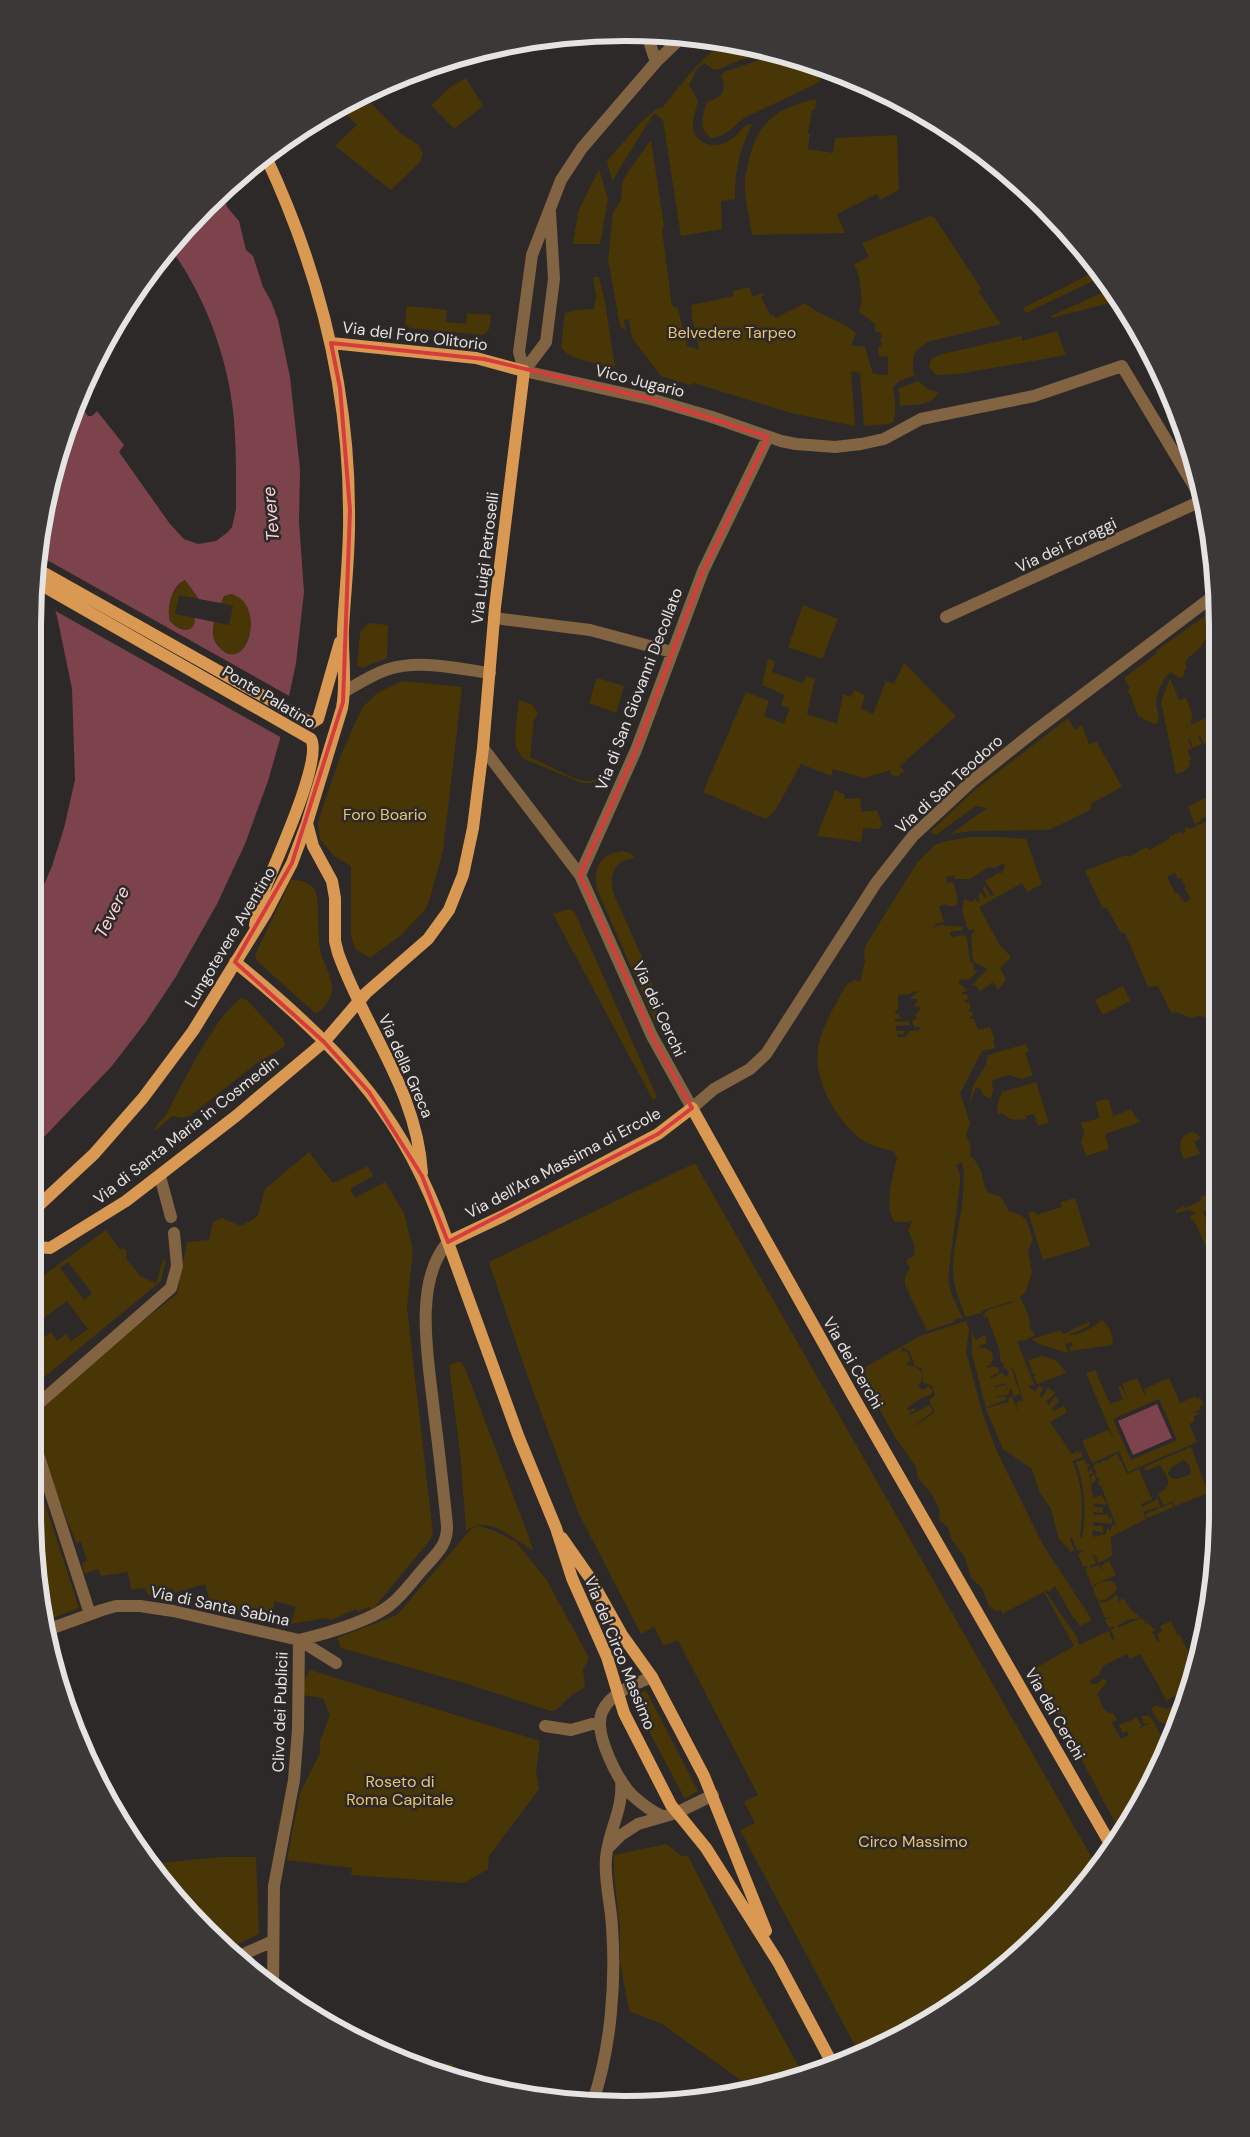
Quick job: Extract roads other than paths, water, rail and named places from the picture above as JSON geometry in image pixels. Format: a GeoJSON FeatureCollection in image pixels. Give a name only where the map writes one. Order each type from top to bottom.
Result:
{"type":"FeatureCollection","features":[{"type":"Feature","properties":{"kind":"main road"},"geometry":{"type":"LineString","coordinates":[[269,163],[299,233],[331,343],[340,388],[350,510],[348,574],[343,630]]}},
{"type":"Feature","properties":{"kind":"main road","name":"Via del Foro Olitorio"},"geometry":{"type":"LineString","coordinates":[[331,343],[476,358],[524,372]]}},
{"type":"Feature","properties":{"kind":"main road","name":"Via Luigi Petroselli"},"geometry":{"type":"LineString","coordinates":[[359,1001],[377,982],[428,940],[449,910],[466,862],[483,748],[494,618],[524,372]]}},
{"type":"Feature","properties":{"kind":"main road","name":"Ponte Palatino"},"geometry":{"type":"LineString","coordinates":[[43,573],[303,726],[311,739],[314,745],[312,761],[289,830],[262,896],[254,932]]}},
{"type":"Feature","properties":{"kind":"main road","name":"Ponte Palatino"},"geometry":{"type":"LineString","coordinates":[[42,586],[303,726],[318,719],[343,630]]}},
{"type":"Feature","properties":{"kind":"main road","name":"Lungotevere Aventino"},"geometry":{"type":"LineString","coordinates":[[41,1203],[94,1154],[143,1098],[193,1031],[276,896],[292,863],[307,823],[340,718],[344,692],[343,630]]}},
{"type":"Feature","properties":{"kind":"main road","name":"Via della Greca"},"geometry":{"type":"LineString","coordinates":[[307,823],[314,846],[332,881],[335,898],[336,948],[343,968],[411,1111],[419,1142],[422,1176]]}},
{"type":"Feature","properties":{"kind":"main road","name":"Via della Greca"},"geometry":{"type":"LineString","coordinates":[[235,962],[324,1042],[369,1092],[422,1176],[448,1242]]}},
{"type":"Feature","properties":{"kind":"main road","name":"Via di Santa Maria in Cosmedin"},"geometry":{"type":"LineString","coordinates":[[41,1247],[50,1248],[106,1214],[160,1176],[236,1116],[324,1042],[359,1001]]}},
{"type":"Feature","properties":{"kind":"main road","name":"Via dell'Ara Massima di Ercole"},"geometry":{"type":"LineString","coordinates":[[448,1242],[658,1134],[692,1108]]}},
{"type":"Feature","properties":{"kind":"main road","name":"Via dei Cerchi"},"geometry":{"type":"LineString","coordinates":[[692,1108],[848,1388],[1108,1839]]}},
{"type":"Feature","properties":{"kind":"main road","name":"Via del Circo Massimo"},"geometry":{"type":"LineString","coordinates":[[448,1242],[522,1447],[556,1528],[572,1578],[607,1656],[617,1695],[624,1713],[676,1813],[709,1853],[778,1962],[829,2058]]}},
{"type":"Feature","properties":{"kind":"main road","name":"Via del Circo Massimo"},"geometry":{"type":"LineString","coordinates":[[556,1528],[590,1578],[622,1635],[652,1677],[713,1795],[778,1962]]}},
{"type":"Feature","properties":{"kind":"street"},"geometry":{"type":"LineString","coordinates":[[649,42],[656,62]]}},
{"type":"Feature","properties":{"kind":"street"},"geometry":{"type":"LineString","coordinates":[[524,372],[519,352],[532,255],[539,232],[550,212],[561,180],[575,157],[656,62],[675,43]]}},
{"type":"Feature","properties":{"kind":"street"},"geometry":{"type":"LineString","coordinates":[[524,372],[536,356],[545,278],[552,258],[550,212]]}},
{"type":"Feature","properties":{"kind":"street","name":"Vico Jugario"},"geometry":{"type":"LineString","coordinates":[[524,372],[654,400],[747,428],[768,437],[796,444],[835,447],[884,439],[928,417],[1034,396],[1122,366],[1190,480]]}},
{"type":"Feature","properties":{"kind":"street","name":"Via di San Giovanni Decollato"},"geometry":{"type":"LineString","coordinates":[[583,879],[636,750],[696,587],[728,515],[768,437]]}},
{"type":"Feature","properties":{"kind":"street","name":"Via dei Foraggi"},"geometry":{"type":"LineString","coordinates":[[946,617],[1196,504]]}},
{"type":"Feature","properties":{"kind":"street","name":"Via di San Teodoro"},"geometry":{"type":"LineString","coordinates":[[692,1108],[714,1089],[750,1069],[766,1054],[876,883],[901,849],[923,825],[972,781],[1036,730],[1208,600]]}},
{"type":"Feature","properties":{"kind":"street"},"geometry":{"type":"LineString","coordinates":[[494,618],[590,630],[672,652]]}},
{"type":"Feature","properties":{"kind":"street"},"geometry":{"type":"LineString","coordinates":[[344,692],[374,675],[400,666],[436,666],[490,673]]}},
{"type":"Feature","properties":{"kind":"street","name":"Via dei Cerchi"},"geometry":{"type":"LineString","coordinates":[[483,748],[583,879],[652,1036],[692,1108]]}},
{"type":"Feature","properties":{"kind":"street"},"geometry":{"type":"LineString","coordinates":[[160,1176],[171,1217]]}},
{"type":"Feature","properties":{"kind":"street"},"geometry":{"type":"LineString","coordinates":[[41,1402],[171,1288],[176,1266],[174,1232]]}},
{"type":"Feature","properties":{"kind":"street","name":"Clivo dei Publicii"},"geometry":{"type":"LineString","coordinates":[[273,1977],[275,1874],[295,1771],[300,1640],[330,1632],[376,1614],[388,1606],[435,1556],[446,1541],[446,1519],[429,1364],[426,1313],[432,1270],[437,1256],[448,1242]]}},
{"type":"Feature","properties":{"kind":"street"},"geometry":{"type":"LineString","coordinates":[[41,1463],[90,1614]]}},
{"type":"Feature","properties":{"kind":"street","name":"Via di Santa Sabina"},"geometry":{"type":"LineString","coordinates":[[52,1628],[116,1606],[140,1606],[173,1611],[300,1640]]}},
{"type":"Feature","properties":{"kind":"street"},"geometry":{"type":"LineString","coordinates":[[300,1640],[336,1663]]}},
{"type":"Feature","properties":{"kind":"street"},"geometry":{"type":"LineString","coordinates":[[652,1677],[633,1685],[617,1695],[606,1706],[599,1722],[605,1744],[621,1780],[633,1796],[644,1806],[662,1816]]}},
{"type":"Feature","properties":{"kind":"street"},"geometry":{"type":"LineString","coordinates":[[545,1726],[572,1730],[599,1722]]}},
{"type":"Feature","properties":{"kind":"street"},"geometry":{"type":"LineString","coordinates":[[594,2095],[605,2049],[612,1985],[612,1927],[606,1868],[608,1848],[620,1809],[621,1780]]}},
{"type":"Feature","properties":{"kind":"street"},"geometry":{"type":"LineString","coordinates":[[608,1848],[629,1828],[676,1813],[713,1795]]}},
{"type":"Feature","properties":{"kind":"street"},"geometry":{"type":"LineString","coordinates":[[243,1953],[273,1941]]}},
{"type":"Feature","properties":{"kind":"water","name":"Tevere"},"geometry":{"type":"Polygon","coordinates":[[[225,200],[227,207],[239,221],[246,250],[253,256],[263,287],[278,320],[290,377],[300,469],[299,522],[304,592],[296,663],[280,739],[268,781],[245,844],[217,904],[175,978],[145,1023],[111,1067],[41,1139],[41,892],[52,866],[64,828],[75,780],[72,689],[57,616],[43,575],[52,511],[72,437],[83,409],[88,416],[92,416],[97,411],[124,445],[119,452],[170,524],[184,539],[198,544],[216,541],[232,527],[236,509],[236,450],[230,390],[221,353],[208,316],[192,282],[175,254],[203,222],[206,223],[208,221],[212,213],[225,200]],[[185,580],[173,592],[169,610],[170,621],[177,627],[186,630],[192,627],[195,618],[214,622],[213,635],[219,647],[229,654],[238,653],[245,646],[249,635],[251,623],[249,610],[242,600],[231,594],[224,596],[221,603],[199,599],[185,580]]]}},
{"type":"Feature","properties":{"kind":"water"},"geometry":{"type":"Polygon","coordinates":[[[1157,1404],[1172,1438],[1133,1455],[1118,1421],[1157,1404]]]}},
{"type":"Feature","properties":{"kind":"park label","name":"Belvedere Tarpeo"},"geometry":{"type":"Point","coordinates":[732,332]}},
{"type":"Feature","properties":{"kind":"park label","name":"Foro Boario"},"geometry":{"type":"Point","coordinates":[385,814]}},
{"type":"Feature","properties":{"kind":"park label","name":"Roseto di Roma Capitale"},"geometry":{"type":"Point","coordinates":[400,1790]}},
{"type":"Feature","properties":{"kind":"park label","name":"Circo Massimo"},"geometry":{"type":"Point","coordinates":[913,1841]}}]}
